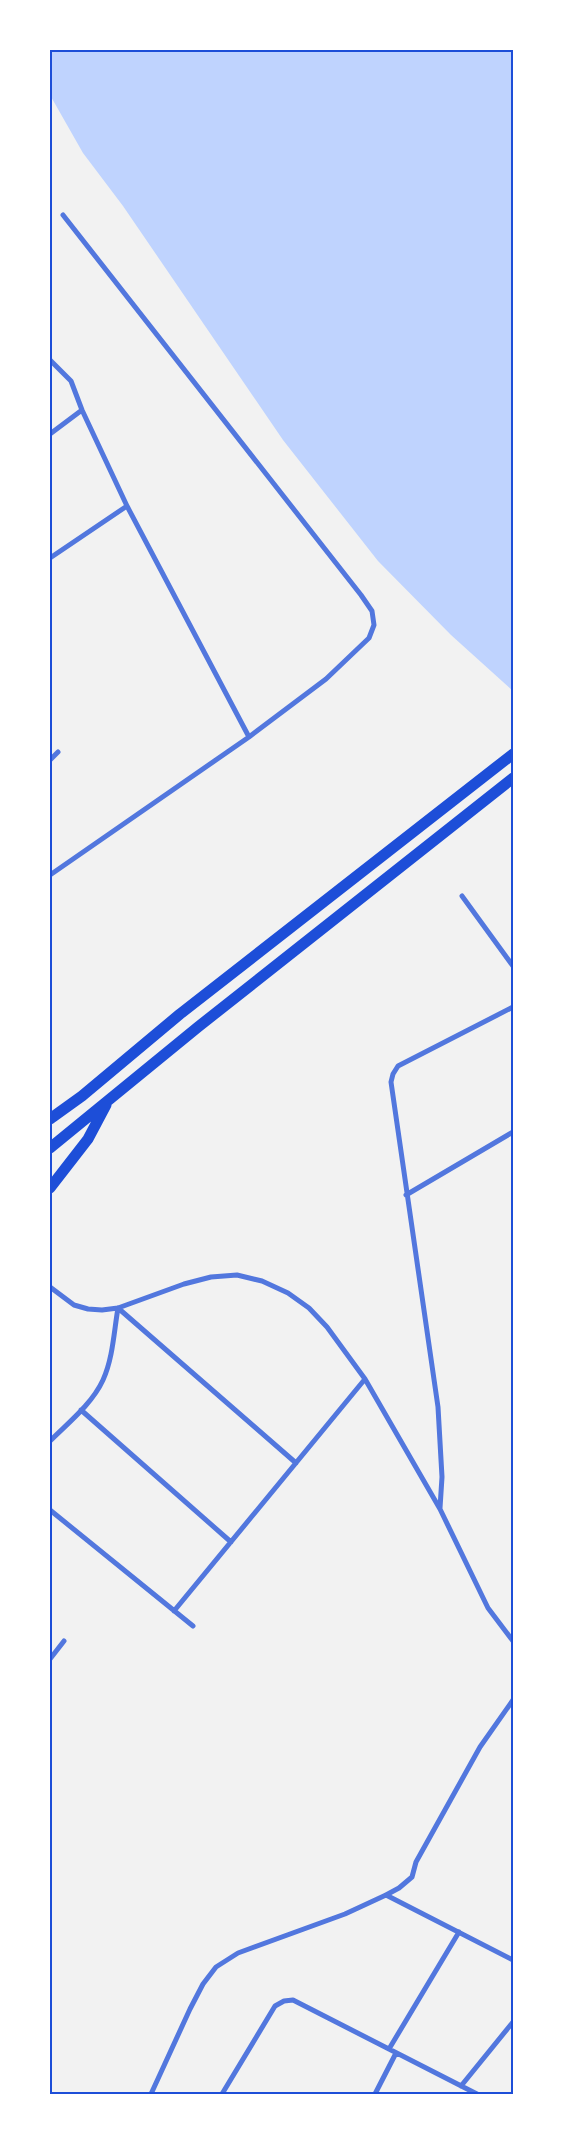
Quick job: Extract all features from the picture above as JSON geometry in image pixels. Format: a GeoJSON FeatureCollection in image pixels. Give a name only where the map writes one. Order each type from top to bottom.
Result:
{"type":"FeatureCollection","features":[{"type":"Feature","properties":{"kind":"highway"},"geometry":{"type":"LineString","coordinates":[[50,1118],[64,1109],[180,1014],[513,754]]}},
{"type":"Feature","properties":{"kind":"highway"},"geometry":{"type":"LineString","coordinates":[[50,1148],[198,1027],[513,778]]}},
{"type":"Feature","properties":{"kind":"highway"},"geometry":{"type":"LineString","coordinates":[[50,1188],[88,1139],[108,1100]]}},
{"type":"Feature","properties":{"kind":"street"},"geometry":{"type":"LineString","coordinates":[[50,875],[249,737],[326,679],[369,638],[374,625],[372,611],[63,215]]}},
{"type":"Feature","properties":{"kind":"street"},"geometry":{"type":"LineString","coordinates":[[50,360],[71,381],[82,410],[126,506],[249,737]]}},
{"type":"Feature","properties":{"kind":"street"},"geometry":{"type":"LineString","coordinates":[[50,434],[82,410]]}},
{"type":"Feature","properties":{"kind":"street"},"geometry":{"type":"LineString","coordinates":[[50,558],[126,506]]}},
{"type":"Feature","properties":{"kind":"street"},"geometry":{"type":"LineString","coordinates":[[50,760],[58,752]]}},
{"type":"Feature","properties":{"kind":"street"},"geometry":{"type":"LineString","coordinates":[[462,896],[513,966]]}},
{"type":"Feature","properties":{"kind":"street"},"geometry":{"type":"LineString","coordinates":[[440,1509],[442,1477],[438,1407],[390,1082],[398,1066],[513,1007]]}},
{"type":"Feature","properties":{"kind":"street"},"geometry":{"type":"LineString","coordinates":[[406,1195],[513,1132]]}},
{"type":"Feature","properties":{"kind":"street"},"geometry":{"type":"LineString","coordinates":[[50,1287],[74,1305],[95,1310],[118,1308],[184,1284],[211,1277],[236,1275],[262,1281],[288,1293],[310,1308],[327,1327],[365,1380],[440,1509],[488,1608],[513,1641]]}},
{"type":"Feature","properties":{"kind":"street"},"geometry":{"type":"LineString","coordinates":[[50,1441],[97,1392],[108,1368],[118,1308]]}},
{"type":"Feature","properties":{"kind":"street"},"geometry":{"type":"LineString","coordinates":[[118,1308],[296,1464]]}},
{"type":"Feature","properties":{"kind":"street"},"geometry":{"type":"LineString","coordinates":[[174,1611],[365,1380]]}},
{"type":"Feature","properties":{"kind":"street"},"geometry":{"type":"LineString","coordinates":[[81,1410],[231,1542]]}},
{"type":"Feature","properties":{"kind":"street"},"geometry":{"type":"LineString","coordinates":[[50,1510],[193,1626]]}},
{"type":"Feature","properties":{"kind":"street"},"geometry":{"type":"LineString","coordinates":[[50,1659],[64,1641]]}},
{"type":"Feature","properties":{"kind":"street"},"geometry":{"type":"LineString","coordinates":[[151,2094],[190,2009],[203,1984],[216,1967],[238,1953],[345,1914],[399,1888],[412,1877],[416,1862],[480,1747],[513,1700]]}},
{"type":"Feature","properties":{"kind":"street"},"geometry":{"type":"LineString","coordinates":[[386,1895],[513,1960]]}},
{"type":"Feature","properties":{"kind":"street"},"geometry":{"type":"LineString","coordinates":[[388,2049],[458,1932]]}},
{"type":"Feature","properties":{"kind":"street"},"geometry":{"type":"LineString","coordinates":[[222,2094],[275,2006],[284,2001],[293,2000],[303,2003],[477,2094]]}},
{"type":"Feature","properties":{"kind":"street"},"geometry":{"type":"LineString","coordinates":[[462,2086],[513,2022]]}},
{"type":"Feature","properties":{"kind":"street"},"geometry":{"type":"LineString","coordinates":[[375,2094],[396,2053]]}},
{"type":"Feature","properties":{"kind":"water"},"geometry":{"type":"Polygon","coordinates":[[[50,50],[513,50],[513,691],[451,635],[378,561],[283,440],[123,206],[83,153],[50,95],[50,50]]]}}]}
